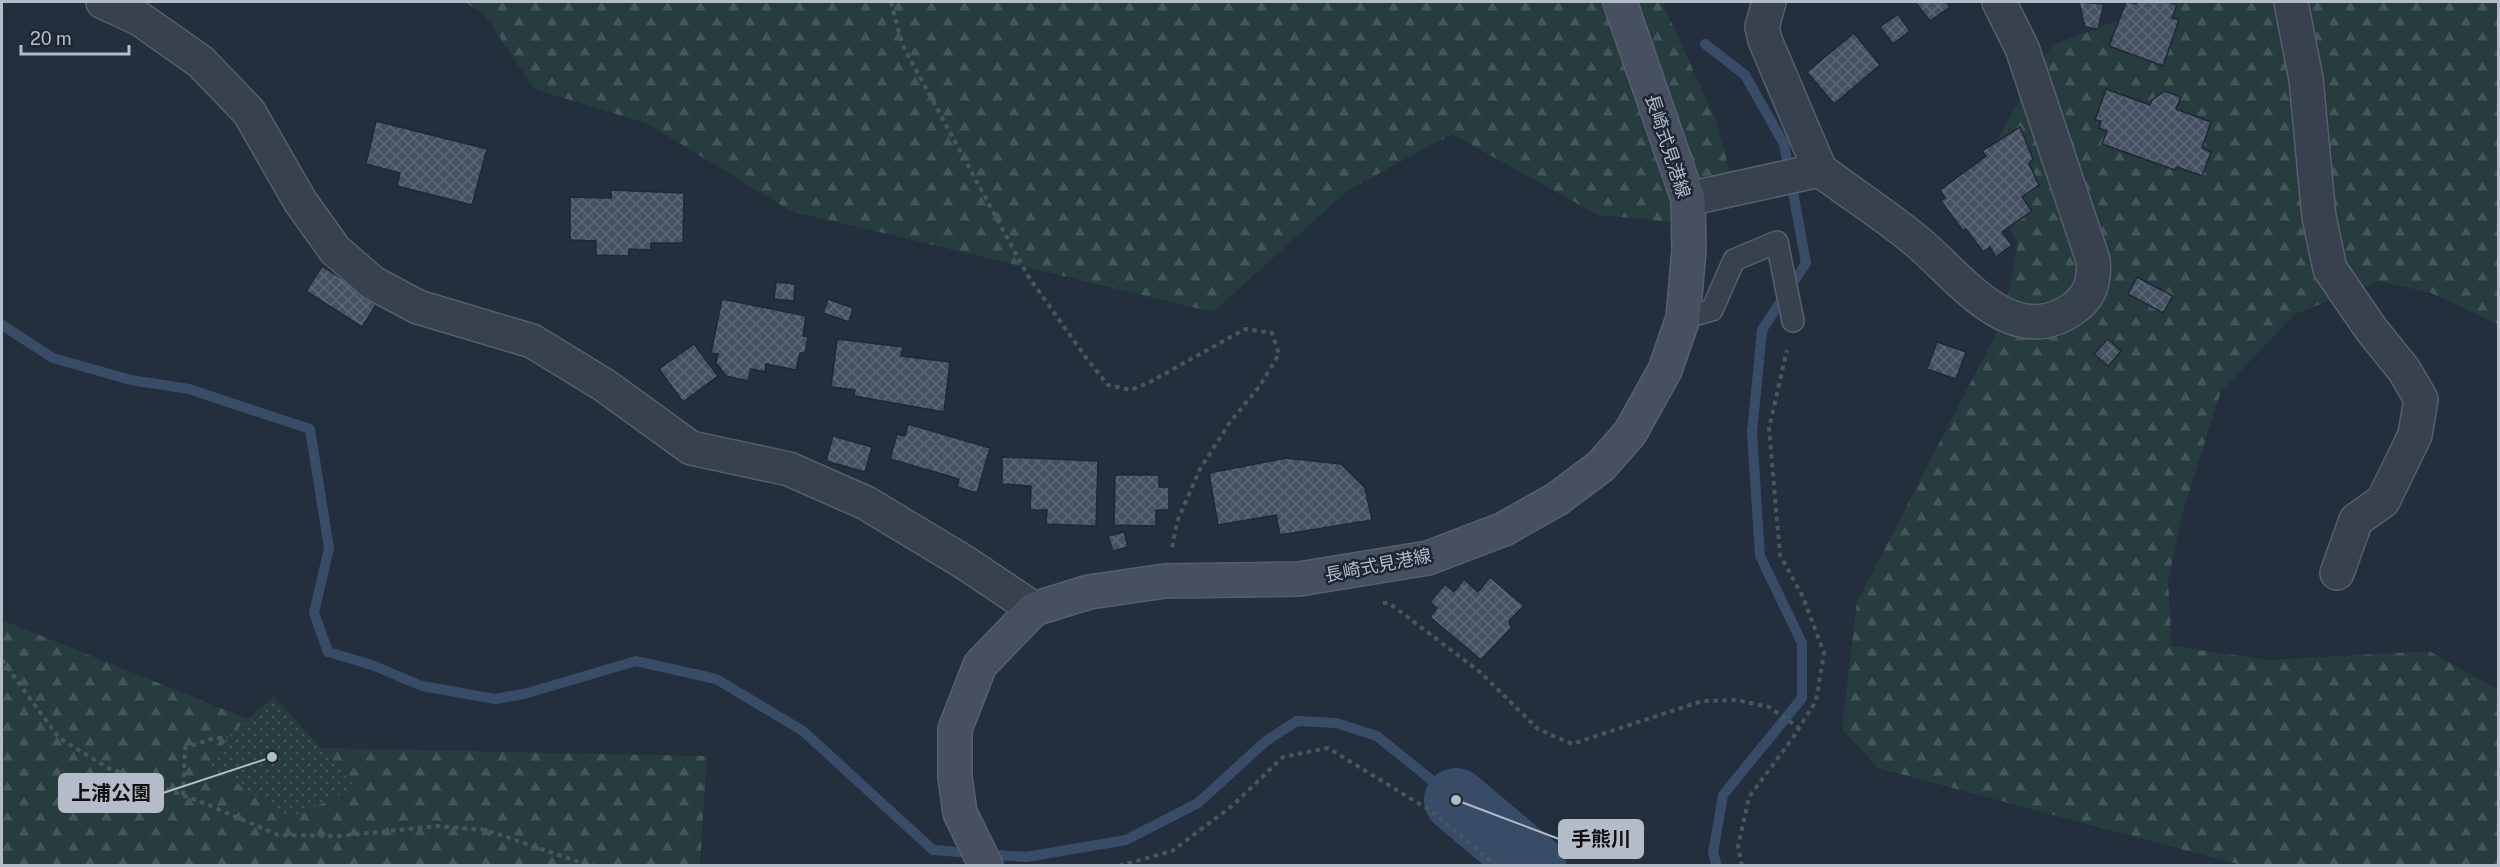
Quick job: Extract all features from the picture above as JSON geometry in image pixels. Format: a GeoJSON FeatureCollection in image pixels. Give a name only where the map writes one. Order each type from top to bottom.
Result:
{"type":"FeatureCollection","features":[{"type":"Feature","properties":{"kind":"main road","name":"長崎式見港線"},"geometry":{"type":"LineString","coordinates":[[986,866],[960,813],[955,777],[956,729],[980,665],[1034,609],[1089,592],[1165,581],[1299,579],[1428,558],[1504,529],[1557,499],[1600,466],[1630,433],[1665,370],[1683,318],[1689,250],[1688,199],[1620,2]]}},
{"type":"Feature","properties":{"kind":"street"},"geometry":{"type":"LineString","coordinates":[[103,2],[140,19],[201,62],[249,112],[300,201],[335,250],[373,283],[418,307],[532,341],[604,385],[691,448],[789,469],[866,503],[964,562],[1034,609]]}},
{"type":"Feature","properties":{"kind":"street"},"geometry":{"type":"LineString","coordinates":[[1769,2],[1762,27],[1765,40],[1817,170],[1918,242],[1974,295],[1999,312],[2026,322],[2050,322],[2084,301],[2094,273],[2093,260],[2022,48],[1998,2]]}},
{"type":"Feature","properties":{"kind":"street"},"geometry":{"type":"LineString","coordinates":[[2291,2],[2306,79],[2319,217],[2330,269],[2371,329],[2404,370],[2421,399],[2415,435],[2383,501],[2356,520],[2337,573]]}},
{"type":"Feature","properties":{"kind":"street"},"geometry":{"type":"LineString","coordinates":[[1688,199],[1817,170]]}},
{"type":"Feature","properties":{"kind":"lane"},"geometry":{"type":"LineString","coordinates":[[1683,318],[1712,310],[1734,260],[1778,242],[1793,321]]}},
{"type":"Feature","properties":{"kind":"path"},"geometry":{"type":"LineString","coordinates":[[891,2],[902,45],[1028,276],[1108,385],[1131,390],[1150,382],[1245,329],[1272,333],[1279,354],[1259,387],[1230,422],[1200,470],[1177,522],[1165,581]]}},
{"type":"Feature","properties":{"kind":"path"},"geometry":{"type":"LineString","coordinates":[[1742,866],[1738,846],[1749,797],[1815,701],[1824,653],[1803,597],[1780,555],[1769,428],[1793,321]]}},
{"type":"Feature","properties":{"kind":"path"},"geometry":{"type":"LineString","coordinates":[[1378,603],[1389,603],[1480,672],[1538,729],[1572,744],[1702,701],[1736,700],[1769,707],[1798,728]]}},
{"type":"Feature","properties":{"kind":"path"},"geometry":{"type":"LineString","coordinates":[[2,660],[59,738],[108,768],[183,795],[278,835],[340,836],[438,826],[486,830],[596,866]]}},
{"type":"Feature","properties":{"kind":"path"},"geometry":{"type":"LineString","coordinates":[[183,795],[185,748],[214,738],[227,738]]}},
{"type":"Feature","properties":{"kind":"path"},"geometry":{"type":"LineString","coordinates":[[1119,866],[1172,851],[1232,806],[1283,757],[1328,748],[1431,811],[1497,866]]}},
{"type":"Feature","properties":{"kind":"green space"},"geometry":{"type":"Polygon","coordinates":[[[465,2],[1662,2],[1716,120],[1732,180],[1684,223],[1598,215],[1452,134],[1348,190],[1213,312],[791,211],[646,123],[534,89],[485,15],[465,2]]]}},
{"type":"Feature","properties":{"kind":"green space"},"geometry":{"type":"Polygon","coordinates":[[[2171,2],[2498,2],[2498,324],[2431,293],[2379,281],[2295,314],[2221,391],[2182,514],[2168,582],[2172,646],[2269,660],[2429,651],[2498,690],[2498,865],[2241,865],[1878,768],[1842,729],[1857,602],[2003,320],[2018,244],[1979,171],[2052,45],[2171,2]]]}},
{"type":"Feature","properties":{"kind":"green space"},"geometry":{"type":"Polygon","coordinates":[[[2,620],[320,748],[707,756],[700,865],[2,865],[2,620]]]}},
{"type":"Feature","properties":{"kind":"green space"},"geometry":{"type":"Polygon","coordinates":[[[274,696],[356,787],[292,818],[210,766],[227,738],[274,696]]]}},
{"type":"Feature","properties":{"kind":"building"},"geometry":{"type":"Polygon","coordinates":[[[1915,2],[1946,2],[1950,7],[1930,21],[1915,2]]]}},
{"type":"Feature","properties":{"kind":"building"},"geometry":{"type":"Polygon","coordinates":[[[2079,2],[2104,4],[2098,29],[2085,27],[2079,2]]]}},
{"type":"Feature","properties":{"kind":"building"},"geometry":{"type":"Polygon","coordinates":[[[2126,2],[2136,4],[2137,2],[2167,2],[2177,5],[2172,18],[2179,20],[2163,66],[2109,46],[2126,2]]]}},
{"type":"Feature","properties":{"kind":"building"},"geometry":{"type":"Polygon","coordinates":[[[1898,14],[1910,31],[1893,44],[1880,27],[1898,14]]]}},
{"type":"Feature","properties":{"kind":"building"},"geometry":{"type":"Polygon","coordinates":[[[1854,33],[1880,65],[1834,104],[1807,72],[1854,33]]]}},
{"type":"Feature","properties":{"kind":"building"},"geometry":{"type":"Polygon","coordinates":[[[2106,89],[2150,105],[2152,100],[2165,91],[2181,97],[2176,109],[2211,122],[2202,148],[2211,152],[2202,176],[2177,167],[2175,170],[2102,144],[2107,131],[2099,128],[2101,121],[2095,120],[2106,89]]]}},
{"type":"Feature","properties":{"kind":"building"},"geometry":{"type":"Polygon","coordinates":[[[376,121],[487,149],[472,205],[397,186],[400,173],[366,164],[376,121]]]}},
{"type":"Feature","properties":{"kind":"building"},"geometry":{"type":"Polygon","coordinates":[[[2020,127],[2033,159],[2029,164],[2039,185],[2022,197],[2032,211],[2002,232],[2012,245],[1996,257],[1990,247],[1983,252],[1966,229],[1963,231],[1941,201],[1945,198],[1940,190],[1986,156],[1982,151],[2020,127]]]}},
{"type":"Feature","properties":{"kind":"building"},"geometry":{"type":"Polygon","coordinates":[[[611,190],[684,193],[683,243],[651,243],[651,250],[629,249],[629,256],[596,255],[596,241],[570,240],[570,197],[611,198],[611,190]]]}},
{"type":"Feature","properties":{"kind":"building"},"geometry":{"type":"Polygon","coordinates":[[[322,266],[378,302],[362,327],[306,291],[322,266]]]}},
{"type":"Feature","properties":{"kind":"building"},"geometry":{"type":"Polygon","coordinates":[[[2137,277],[2173,296],[2163,313],[2128,294],[2137,277]]]}},
{"type":"Feature","properties":{"kind":"building"},"geometry":{"type":"Polygon","coordinates":[[[776,282],[795,284],[794,301],[774,299],[776,282]]]}},
{"type":"Feature","properties":{"kind":"building"},"geometry":{"type":"Polygon","coordinates":[[[722,299],[806,316],[803,336],[808,337],[805,353],[800,353],[796,370],[766,364],[765,372],[751,369],[748,381],[726,376],[716,363],[718,354],[711,353],[722,299]]]}},
{"type":"Feature","properties":{"kind":"building"},"geometry":{"type":"Polygon","coordinates":[[[828,299],[853,308],[849,322],[823,313],[828,299]]]}},
{"type":"Feature","properties":{"kind":"building"},"geometry":{"type":"Polygon","coordinates":[[[837,339],[903,347],[901,356],[950,362],[944,412],[854,396],[855,390],[831,387],[837,339]]]}},
{"type":"Feature","properties":{"kind":"building"},"geometry":{"type":"Polygon","coordinates":[[[2108,339],[2121,351],[2108,366],[2094,354],[2108,339]]]}},
{"type":"Feature","properties":{"kind":"building"},"geometry":{"type":"Polygon","coordinates":[[[1937,342],[1966,352],[1956,379],[1927,369],[1937,342]]]}},
{"type":"Feature","properties":{"kind":"building"},"geometry":{"type":"Polygon","coordinates":[[[694,344],[718,376],[683,402],[659,369],[694,344]]]}},
{"type":"Feature","properties":{"kind":"building"},"geometry":{"type":"Polygon","coordinates":[[[908,424],[990,448],[977,493],[957,487],[959,479],[890,459],[897,434],[905,436],[908,424]]]}},
{"type":"Feature","properties":{"kind":"building"},"geometry":{"type":"Polygon","coordinates":[[[833,436],[872,447],[865,472],[826,461],[833,436]]]}},
{"type":"Feature","properties":{"kind":"building"},"geometry":{"type":"Polygon","coordinates":[[[1002,457],[1098,461],[1096,526],[1046,524],[1047,510],[1030,510],[1031,486],[1002,484],[1002,457]]]}},
{"type":"Feature","properties":{"kind":"building"},"geometry":{"type":"Polygon","coordinates":[[[1286,458],[1341,464],[1365,488],[1372,520],[1280,535],[1276,515],[1218,525],[1209,473],[1286,458]]]}},
{"type":"Feature","properties":{"kind":"building"},"geometry":{"type":"Polygon","coordinates":[[[1115,475],[1159,475],[1159,487],[1169,487],[1169,510],[1156,510],[1156,526],[1114,525],[1115,475]]]}},
{"type":"Feature","properties":{"kind":"building"},"geometry":{"type":"Polygon","coordinates":[[[1124,532],[1128,547],[1113,551],[1108,536],[1124,532]]]}},
{"type":"Feature","properties":{"kind":"building"},"geometry":{"type":"Polygon","coordinates":[[[1490,577],[1524,606],[1509,621],[1511,628],[1481,660],[1430,617],[1437,608],[1430,602],[1445,584],[1454,592],[1464,579],[1478,592],[1490,577]]]}},
{"type":"Feature","properties":{"kind":"waterway"},"geometry":{"type":"LineString","coordinates":[[1705,44],[1745,75],[1784,144],[1806,263],[1762,330],[1752,433],[1760,556],[1802,643],[1802,698],[1723,795],[1713,853],[1717,866]]}},
{"type":"Feature","properties":{"kind":"waterway"},"geometry":{"type":"LineString","coordinates":[[2,325],[53,358],[131,380],[189,389],[310,429],[329,548],[314,613],[328,652],[372,665],[422,686],[495,699],[524,694],[636,661],[716,679],[803,731],[933,850],[1026,857],[1126,840],[1198,803],[1266,741],[1297,721],[1336,723],[1377,736],[1456,800]]}},
{"type":"Feature","properties":{"kind":"waterway"},"geometry":{"type":"LineString","coordinates":[[1456,800],[1534,866]]}},
{"type":"Feature","properties":{"kind":"place","name":"上浦公園"},"geometry":{"type":"Point","coordinates":[272,757]}},
{"type":"Feature","properties":{"kind":"place","name":"手熊川"},"geometry":{"type":"Point","coordinates":[1456,800]}}]}
